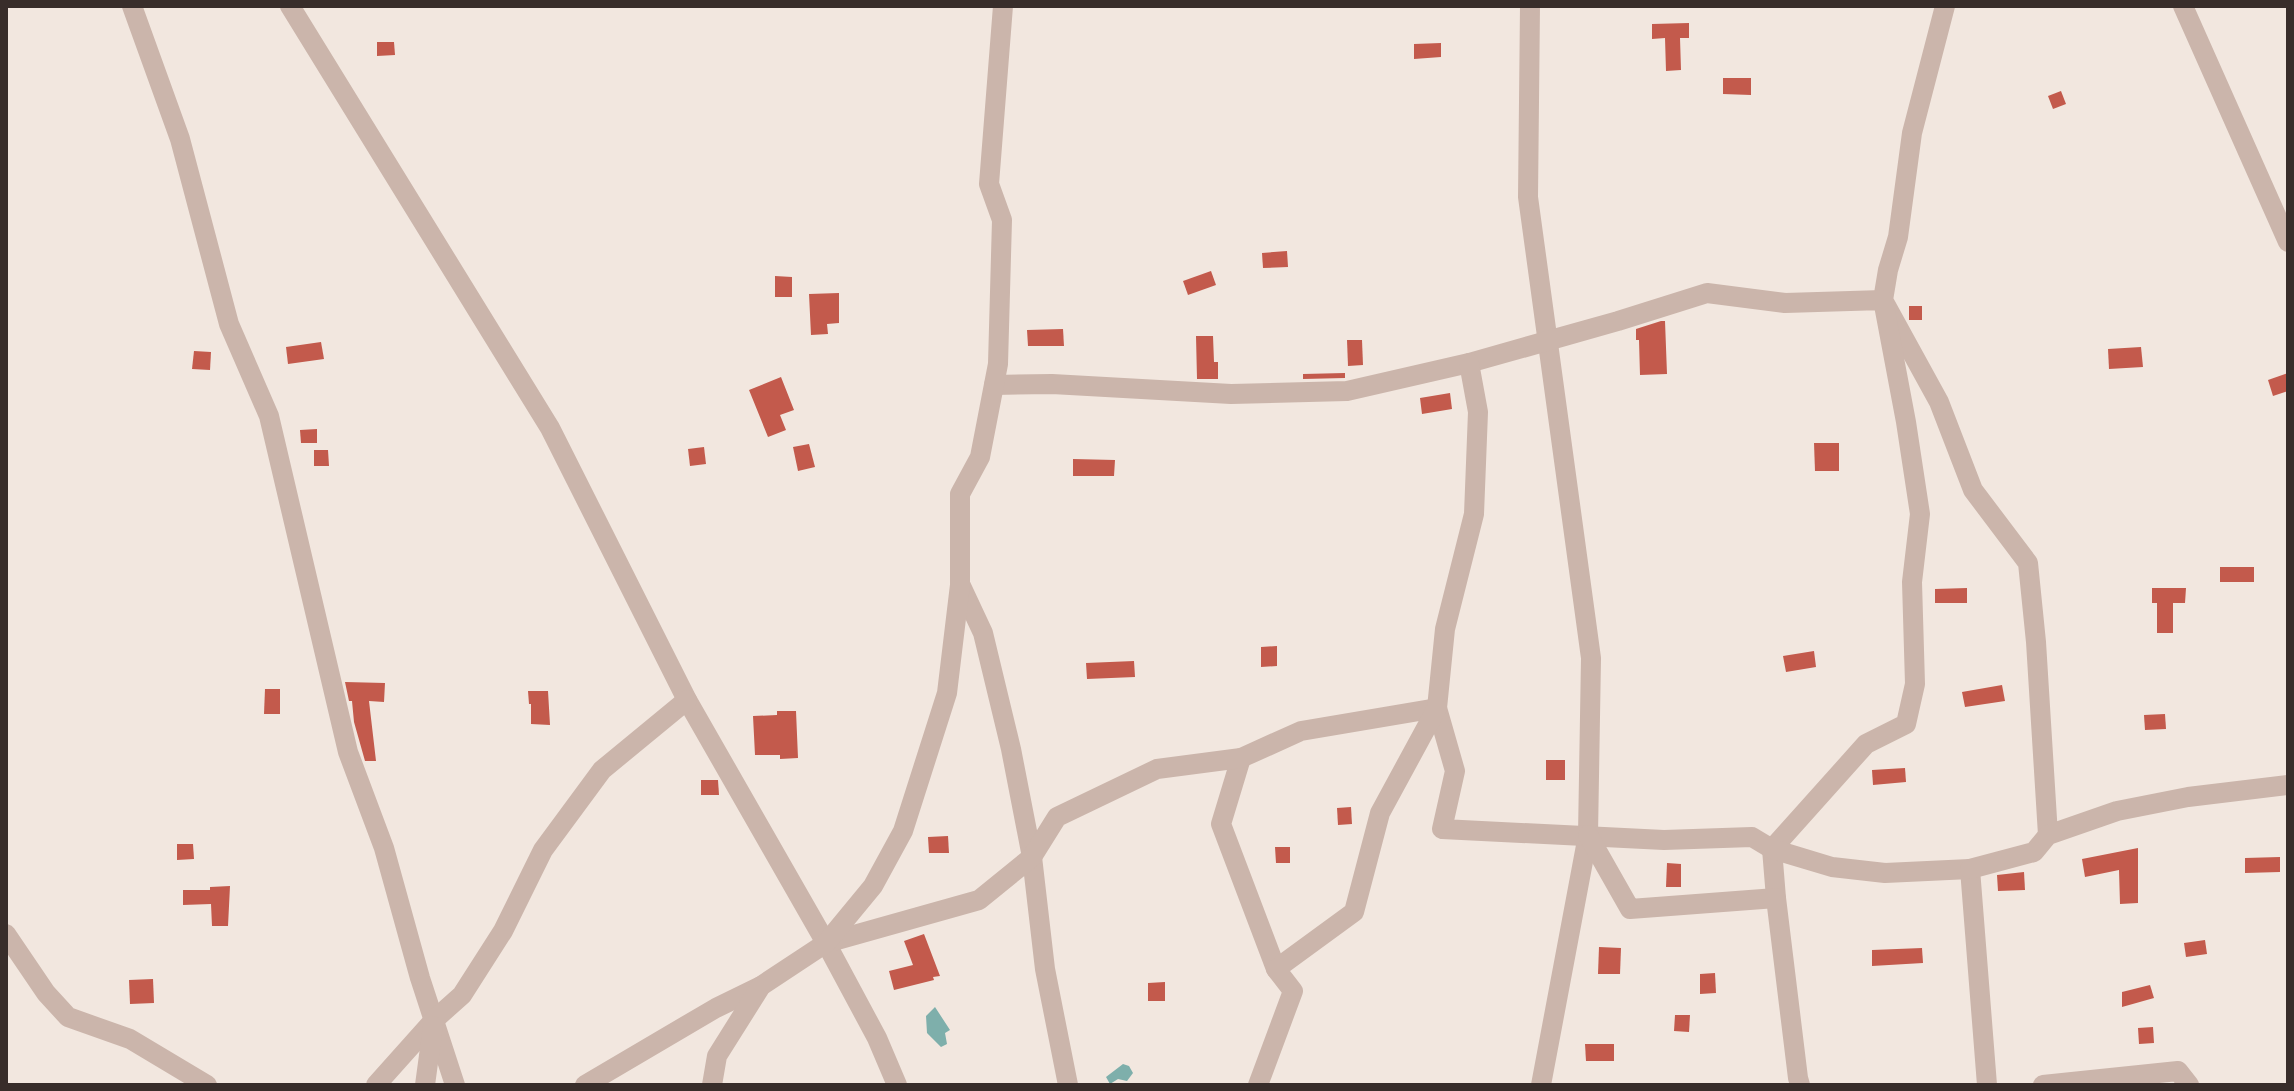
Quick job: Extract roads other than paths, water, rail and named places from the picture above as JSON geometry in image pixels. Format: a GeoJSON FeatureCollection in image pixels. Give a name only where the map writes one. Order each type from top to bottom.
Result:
{"type":"FeatureCollection","features":[{"type":"Feature","properties":{"kind":"street"},"geometry":{"type":"LineString","coordinates":[[132,6],[180,139],[229,324],[269,416],[348,752],[384,848],[420,978],[455,1085]]}},
{"type":"Feature","properties":{"kind":"street"},"geometry":{"type":"LineString","coordinates":[[290,6],[550,428],[687,700],[826,943],[877,1038],[897,1085]]}},
{"type":"Feature","properties":{"kind":"street"},"geometry":{"type":"LineString","coordinates":[[585,1085],[716,1008],[761,986],[826,943],[873,886],[903,831],[947,693],[960,585],[960,494],[980,457],[998,364],[1002,220],[989,184],[1003,6]]}},
{"type":"Feature","properties":{"kind":"street"},"geometry":{"type":"LineString","coordinates":[[1530,6],[1528,197],[1591,658],[1588,835],[1541,1085]]}},
{"type":"Feature","properties":{"kind":"street"},"geometry":{"type":"LineString","coordinates":[[1797,1083],[1772,849],[1866,744],[1906,724],[1915,684],[1912,582],[1920,514],[1883,300],[1898,237],[1912,133],[1945,6]]}},
{"type":"Feature","properties":{"kind":"street"},"geometry":{"type":"LineString","coordinates":[[2183,6],[2288,242]]}},
{"type":"Feature","properties":{"kind":"street"},"geometry":{"type":"LineString","coordinates":[[994,385],[1052,384],[1231,394],[1347,391],[1469,363],[1707,293],[1785,303],[1883,300]]}},
{"type":"Feature","properties":{"kind":"street"},"geometry":{"type":"LineString","coordinates":[[1883,300],[1939,402],[1973,490],[2028,563],[2048,835]]}},
{"type":"Feature","properties":{"kind":"street"},"geometry":{"type":"LineString","coordinates":[[1469,363],[1478,412],[1474,514],[1445,629],[1437,708],[1455,771],[1442,829],[1664,840],[1752,837],[1772,849],[1832,867],[1885,873],[1970,869],[2034,852],[2048,835],[2117,811],[2188,797],[2288,785]]}},
{"type":"Feature","properties":{"kind":"street"},"geometry":{"type":"LineString","coordinates":[[960,585],[983,633],[1011,749],[1032,857],[1045,969],[1068,1085]]}},
{"type":"Feature","properties":{"kind":"street"},"geometry":{"type":"LineString","coordinates":[[376,1085],[434,1020],[462,995],[503,931],[543,850],[602,770],[687,700]]}},
{"type":"Feature","properties":{"kind":"street"},"geometry":{"type":"LineString","coordinates":[[826,943],[979,900],[1032,857],[1057,817],[1157,769],[1241,758],[1301,731],[1437,708]]}},
{"type":"Feature","properties":{"kind":"street"},"geometry":{"type":"LineString","coordinates":[[1276,969],[1354,912],[1380,813],[1437,708]]}},
{"type":"Feature","properties":{"kind":"street"},"geometry":{"type":"LineString","coordinates":[[1241,758],[1221,824],[1276,969],[1293,991],[1258,1085]]}},
{"type":"Feature","properties":{"kind":"street"},"geometry":{"type":"LineString","coordinates":[[1588,835],[1630,909],[1776,898]]}},
{"type":"Feature","properties":{"kind":"street"},"geometry":{"type":"LineString","coordinates":[[1970,869],[1987,1085]]}},
{"type":"Feature","properties":{"kind":"street"},"geometry":{"type":"LineString","coordinates":[[6,934],[46,993],[68,1017],[130,1039],[207,1085]]}},
{"type":"Feature","properties":{"kind":"street"},"geometry":{"type":"LineString","coordinates":[[712,1085],[717,1056],[761,986]]}},
{"type":"Feature","properties":{"kind":"street"},"geometry":{"type":"LineString","coordinates":[[425,1085],[434,1020]]}},
{"type":"Feature","properties":{"kind":"street"},"geometry":{"type":"LineString","coordinates":[[2043,1085],[2178,1071],[2189,1085]]}},
{"type":"Feature","properties":{"kind":"water"},"geometry":{"type":"Polygon","coordinates":[[[935,1007],[950,1030],[945,1033],[947,1044],[941,1047],[927,1033],[926,1016],[935,1007]]]}},
{"type":"Feature","properties":{"kind":"water"},"geometry":{"type":"Polygon","coordinates":[[[1123,1064],[1129,1066],[1133,1073],[1127,1081],[1118,1079],[1110,1084],[1106,1077],[1123,1064]]]}}]}
